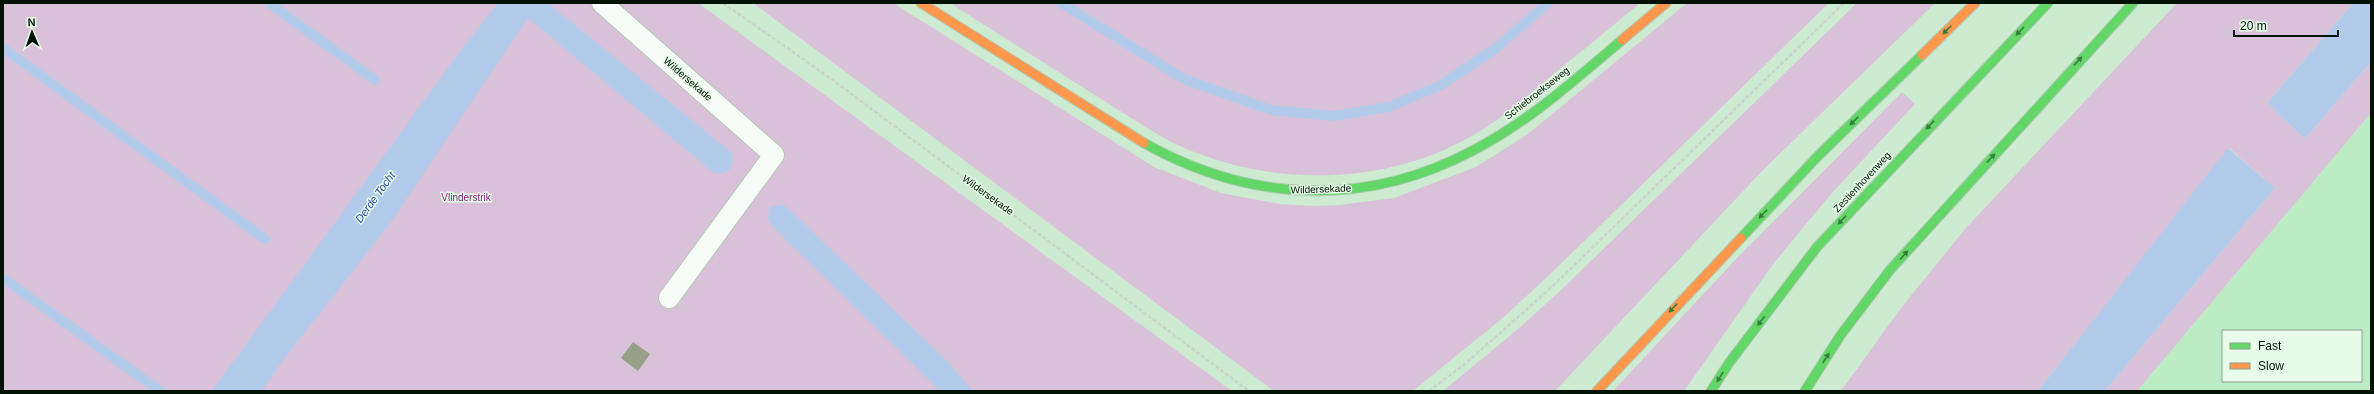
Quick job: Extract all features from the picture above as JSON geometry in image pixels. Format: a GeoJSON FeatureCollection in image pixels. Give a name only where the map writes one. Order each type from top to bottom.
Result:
{"type":"FeatureCollection","features":[{"type":"Feature","properties":{"kind":"main road","name":"Wildersekade"},"geometry":{"type":"LineString","coordinates":[[921,3],[1134,139],[1209,174],[1248,184],[1293,191],[1362,188]]}},
{"type":"Feature","properties":{"kind":"main road","name":"Schiebroekseweg"},"geometry":{"type":"LineString","coordinates":[[1362,188],[1408,179],[1472,152],[1522,121],[1666,3]]}},
{"type":"Feature","properties":{"kind":"main road"},"geometry":{"type":"LineString","coordinates":[[1597,391],[1818,156],[1975,3]]}},
{"type":"Feature","properties":{"kind":"main road","name":"Zestienhovenweg"},"geometry":{"type":"LineString","coordinates":[[1711,391],[1729,363],[1817,247],[2048,3]]}},
{"type":"Feature","properties":{"kind":"main road"},"geometry":{"type":"LineString","coordinates":[[1805,391],[1840,336],[1890,270],[2133,3]]}},
{"type":"Feature","properties":{"kind":"lane","name":"Wildersekade"},"geometry":{"type":"LineString","coordinates":[[602,3],[774,155],[669,298]]}},
{"type":"Feature","properties":{"kind":"path","name":"Wildersekade"},"geometry":{"type":"LineString","coordinates":[[722,3],[836,82],[1249,391]]}},
{"type":"Feature","properties":{"kind":"path"},"geometry":{"type":"LineString","coordinates":[[1430,391],[1464,364],[1553,286],[1844,3]]}},
{"type":"Feature","properties":{"kind":"shaded area"},"geometry":{"type":"Polygon","coordinates":[[[2371,113],[2371,391],[2137,391],[2371,113]]]}},
{"type":"Feature","properties":{"kind":"green space","name":"Vlinderstrik"},"geometry":{"type":"Polygon","coordinates":[[[3,3],[698,3],[1232,391],[3,391],[3,3]]]}},
{"type":"Feature","properties":{"kind":"green space"},"geometry":{"type":"Polygon","coordinates":[[[753,3],[893,3],[1154,167],[1221,193],[1280,204],[1313,206],[1339,205],[1394,198],[1476,167],[1528,134],[1687,3],[1829,3],[1546,278],[1505,316],[1413,391],[1274,391],[753,3]]]}},
{"type":"Feature","properties":{"kind":"green space"},"geometry":{"type":"Polygon","coordinates":[[[950,3],[1640,3],[1502,116],[1485,128],[1450,147],[1413,161],[1375,171],[1336,175],[1296,175],[1257,170],[1219,161],[1178,145],[1147,128],[950,3]]]}},
{"type":"Feature","properties":{"kind":"green space"},"geometry":{"type":"Polygon","coordinates":[[[1857,3],[1935,3],[1765,168],[1555,391],[1443,391],[1518,329],[1561,290],[1857,3]]]}},
{"type":"Feature","properties":{"kind":"green space"},"geometry":{"type":"Polygon","coordinates":[[[2177,3],[2353,3],[2267,103],[2305,139],[2371,62],[2371,113],[2137,391],[2105,391],[2275,188],[2229,148],[2038,391],[1841,391],[1901,308],[1965,229],[2177,3]]]}},
{"type":"Feature","properties":{"kind":"green space"},"geometry":{"type":"Polygon","coordinates":[[[1902,92],[1915,104],[1831,194],[1774,263],[1684,391],[1613,391],[1736,259],[1902,92]]]}},
{"type":"Feature","properties":{"kind":"water","name":"Derde Tocht"},"geometry":{"type":"Polygon","coordinates":[[[498,3],[548,3],[732,153],[733,163],[730,169],[724,173],[714,173],[528,18],[389,225],[281,363],[262,391],[212,391],[455,58],[498,3]]]}},
{"type":"Feature","properties":{"kind":"water"},"geometry":{"type":"Polygon","coordinates":[[[2353,3],[2371,3],[2371,62],[2305,139],[2267,103],[2353,3]]]}},
{"type":"Feature","properties":{"kind":"water"},"geometry":{"type":"Polygon","coordinates":[[[2228,148],[2275,188],[2105,391],[2038,391],[2228,148]]]}},
{"type":"Feature","properties":{"kind":"water"},"geometry":{"type":"Polygon","coordinates":[[[781,204],[786,206],[948,362],[973,391],[940,391],[770,224],[768,217],[770,207],[781,204]]]}},
{"type":"Feature","properties":{"kind":"building"},"geometry":{"type":"Polygon","coordinates":[[[633,342],[650,354],[638,371],[621,358],[633,342]]]}},
{"type":"Feature","properties":{"kind":"waterway"},"geometry":{"type":"LineString","coordinates":[[269,3],[375,80]]}},
{"type":"Feature","properties":{"kind":"waterway"},"geometry":{"type":"LineString","coordinates":[[1061,3],[1184,79],[1271,110],[1334,116],[1389,107],[1441,85],[1495,49],[1548,3]]}},
{"type":"Feature","properties":{"kind":"waterway"},"geometry":{"type":"LineString","coordinates":[[3,48],[265,239]]}},
{"type":"Feature","properties":{"kind":"waterway"},"geometry":{"type":"LineString","coordinates":[[3,278],[160,391]]}},
{"type":"Feature","properties":{"kind":"traffic: fast"},"geometry":{"type":"LineString","coordinates":[[1711,391],[1729,363],[1817,247],[2048,3]]}},
{"type":"Feature","properties":{"kind":"traffic: fast"},"geometry":{"type":"LineString","coordinates":[[1805,391],[1840,336],[1890,270],[2133,3]]}},
{"type":"Feature","properties":{"kind":"traffic: fast"},"geometry":{"type":"LineString","coordinates":[[1144,143],[1184,163],[1224,177],[1265,186],[1307,190],[1348,189],[1390,182],[1431,169],[1472,151],[1492,140],[1550,100],[1622,40]]}},
{"type":"Feature","properties":{"kind":"traffic: fast"},"geometry":{"type":"LineString","coordinates":[[1741,238],[1818,156],[1922,55]]}},
{"type":"Feature","properties":{"kind":"traffic: slow"},"geometry":{"type":"LineString","coordinates":[[921,3],[1144,143]]}},
{"type":"Feature","properties":{"kind":"traffic: slow"},"geometry":{"type":"LineString","coordinates":[[1622,40],[1666,3]]}},
{"type":"Feature","properties":{"kind":"traffic: slow"},"geometry":{"type":"LineString","coordinates":[[1922,55],[1975,3]]}},
{"type":"Feature","properties":{"kind":"traffic: slow"},"geometry":{"type":"LineString","coordinates":[[1597,391],[1741,238]]}}]}
